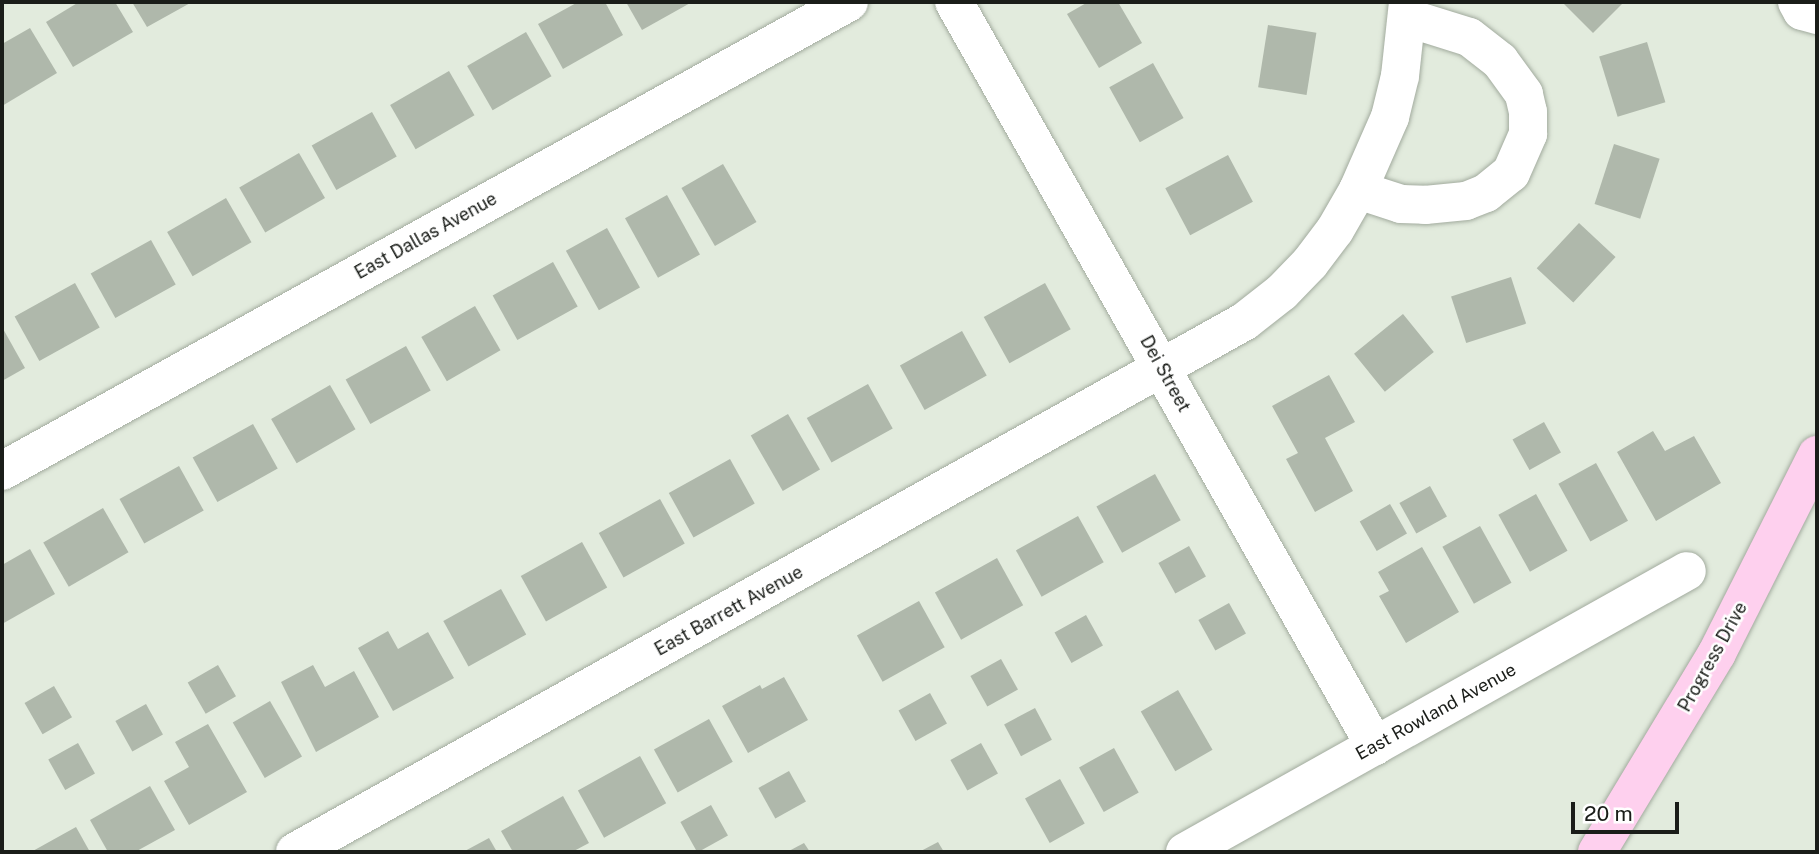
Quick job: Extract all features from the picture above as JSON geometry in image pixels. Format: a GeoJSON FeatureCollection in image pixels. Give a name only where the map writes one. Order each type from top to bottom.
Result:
{"type":"FeatureCollection","features":[{"type":"Feature","properties":{"kind":"main road","name":"Progress Drive"},"geometry":{"type":"LineString","coordinates":[[1597,852],[1717,653],[1817,455]]}},
{"type":"Feature","properties":{"kind":"street","name":"East Dallas Avenue"},"geometry":{"type":"LineString","coordinates":[[2,471],[849,2]]}},
{"type":"Feature","properties":{"kind":"street","name":"Dei Street"},"geometry":{"type":"LineString","coordinates":[[954,2],[1375,746]]}},
{"type":"Feature","properties":{"kind":"street"},"geometry":{"type":"LineString","coordinates":[[1797,2],[1802,11],[1817,15]]}},
{"type":"Feature","properties":{"kind":"street","name":"East Barrett Avenue"},"geometry":{"type":"LineString","coordinates":[[295,852],[1163,370],[1245,321],[1282,292],[1310,263],[1335,230],[1358,190],[1390,117],[1408,10]]}},
{"type":"Feature","properties":{"kind":"street"},"geometry":{"type":"LineString","coordinates":[[1358,190],[1401,204],[1425,205],[1466,201],[1486,193],[1511,173],[1528,134],[1528,112],[1524,94],[1500,61],[1469,37],[1408,10]]}},
{"type":"Feature","properties":{"kind":"street","name":"East Rowland Avenue"},"geometry":{"type":"LineString","coordinates":[[1185,852],[1687,571]]}},
{"type":"Feature","properties":{"kind":"building"},"geometry":{"type":"Polygon","coordinates":[[[79,2],[115,2],[133,32],[73,67],[46,22],[79,2]]]}},
{"type":"Feature","properties":{"kind":"building"},"geometry":{"type":"Polygon","coordinates":[[[132,2],[192,2],[147,27],[132,2]]]}},
{"type":"Feature","properties":{"kind":"building"},"geometry":{"type":"Polygon","coordinates":[[[578,2],[605,2],[623,35],[563,69],[538,24],[578,2]]]}},
{"type":"Feature","properties":{"kind":"building"},"geometry":{"type":"Polygon","coordinates":[[[626,2],[692,2],[642,30],[626,2]]]}},
{"type":"Feature","properties":{"kind":"building"},"geometry":{"type":"Polygon","coordinates":[[[1088,2],[1118,2],[1142,43],[1099,68],[1067,14],[1088,2]]]}},
{"type":"Feature","properties":{"kind":"building"},"geometry":{"type":"Polygon","coordinates":[[[1562,2],[1624,2],[1593,33],[1562,2]]]}},
{"type":"Feature","properties":{"kind":"building"},"geometry":{"type":"Polygon","coordinates":[[[1268,25],[1316,33],[1307,95],[1258,87],[1268,25]]]}},
{"type":"Feature","properties":{"kind":"building"},"geometry":{"type":"Polygon","coordinates":[[[30,28],[57,73],[2,106],[2,44],[30,28]]]}},
{"type":"Feature","properties":{"kind":"building"},"geometry":{"type":"Polygon","coordinates":[[[526,32],[552,76],[493,110],[467,66],[526,32]]]}},
{"type":"Feature","properties":{"kind":"building"},"geometry":{"type":"Polygon","coordinates":[[[1647,42],[1665,102],[1618,117],[1599,57],[1647,42]]]}},
{"type":"Feature","properties":{"kind":"building"},"geometry":{"type":"Polygon","coordinates":[[[1153,63],[1184,118],[1140,142],[1109,87],[1153,63]]]}},
{"type":"Feature","properties":{"kind":"building"},"geometry":{"type":"Polygon","coordinates":[[[449,71],[474,115],[416,149],[390,105],[449,71]]]}},
{"type":"Feature","properties":{"kind":"building"},"geometry":{"type":"Polygon","coordinates":[[[372,112],[397,157],[336,190],[312,145],[372,112]]]}},
{"type":"Feature","properties":{"kind":"building"},"geometry":{"type":"Polygon","coordinates":[[[1614,144],[1660,159],[1640,219],[1595,204],[1614,144]]]}},
{"type":"Feature","properties":{"kind":"building"},"geometry":{"type":"Polygon","coordinates":[[[299,153],[325,198],[265,233],[239,188],[299,153]]]}},
{"type":"Feature","properties":{"kind":"building"},"geometry":{"type":"Polygon","coordinates":[[[1228,155],[1253,202],[1190,235],[1165,188],[1228,155]]]}},
{"type":"Feature","properties":{"kind":"building"},"geometry":{"type":"Polygon","coordinates":[[[723,164],[757,222],[715,246],[681,188],[723,164]]]}},
{"type":"Feature","properties":{"kind":"building"},"geometry":{"type":"Polygon","coordinates":[[[667,195],[700,254],[658,278],[625,218],[667,195]]]}},
{"type":"Feature","properties":{"kind":"building"},"geometry":{"type":"Polygon","coordinates":[[[226,198],[252,242],[193,276],[167,232],[226,198]]]}},
{"type":"Feature","properties":{"kind":"building"},"geometry":{"type":"Polygon","coordinates":[[[1579,223],[1616,257],[1573,302],[1537,268],[1579,223]]]}},
{"type":"Feature","properties":{"kind":"building"},"geometry":{"type":"Polygon","coordinates":[[[607,228],[640,287],[599,310],[566,251],[607,228]]]}},
{"type":"Feature","properties":{"kind":"building"},"geometry":{"type":"Polygon","coordinates":[[[151,240],[176,285],[115,318],[91,273],[151,240]]]}},
{"type":"Feature","properties":{"kind":"building"},"geometry":{"type":"Polygon","coordinates":[[[553,262],[578,307],[517,340],[493,295],[553,262]]]}},
{"type":"Feature","properties":{"kind":"building"},"geometry":{"type":"Polygon","coordinates":[[[1511,277],[1526,324],[1466,343],[1451,296],[1511,277]]]}},
{"type":"Feature","properties":{"kind":"building"},"geometry":{"type":"Polygon","coordinates":[[[75,283],[100,328],[39,361],[15,316],[75,283]]]}},
{"type":"Feature","properties":{"kind":"building"},"geometry":{"type":"Polygon","coordinates":[[[1045,283],[1071,329],[1009,363],[984,317],[1045,283]]]}},
{"type":"Feature","properties":{"kind":"building"},"geometry":{"type":"Polygon","coordinates":[[[475,306],[500,350],[447,381],[421,337],[475,306]]]}},
{"type":"Feature","properties":{"kind":"building"},"geometry":{"type":"Polygon","coordinates":[[[1403,314],[1434,352],[1385,392],[1354,354],[1403,314]]]}},
{"type":"Feature","properties":{"kind":"building"},"geometry":{"type":"Polygon","coordinates":[[[2,327],[25,368],[2,381],[2,327]]]}},
{"type":"Feature","properties":{"kind":"building"},"geometry":{"type":"Polygon","coordinates":[[[962,331],[987,376],[925,410],[900,365],[962,331]]]}},
{"type":"Feature","properties":{"kind":"building"},"geometry":{"type":"Polygon","coordinates":[[[406,346],[431,391],[370,424],[346,379],[406,346]]]}},
{"type":"Feature","properties":{"kind":"building"},"geometry":{"type":"Polygon","coordinates":[[[1329,375],[1355,422],[1325,438],[1353,491],[1315,512],[1286,459],[1298,453],[1272,406],[1329,375]]]}},
{"type":"Feature","properties":{"kind":"building"},"geometry":{"type":"Polygon","coordinates":[[[868,384],[893,429],[832,463],[807,418],[868,384]]]}},
{"type":"Feature","properties":{"kind":"building"},"geometry":{"type":"Polygon","coordinates":[[[330,385],[356,429],[297,463],[271,419],[330,385]]]}},
{"type":"Feature","properties":{"kind":"building"},"geometry":{"type":"Polygon","coordinates":[[[788,414],[820,469],[783,491],[751,436],[788,414]]]}},
{"type":"Feature","properties":{"kind":"building"},"geometry":{"type":"Polygon","coordinates":[[[1544,422],[1561,453],[1529,470],[1513,439],[1544,422]]]}},
{"type":"Feature","properties":{"kind":"building"},"geometry":{"type":"Polygon","coordinates":[[[253,424],[278,469],[217,502],[193,457],[253,424]]]}},
{"type":"Feature","properties":{"kind":"building"},"geometry":{"type":"Polygon","coordinates":[[[1653,431],[1665,451],[1694,436],[1721,483],[1656,521],[1617,452],[1653,431]]]}},
{"type":"Feature","properties":{"kind":"building"},"geometry":{"type":"Polygon","coordinates":[[[730,459],[755,504],[694,538],[669,493],[730,459]]]}},
{"type":"Feature","properties":{"kind":"building"},"geometry":{"type":"Polygon","coordinates":[[[1596,463],[1628,521],[1590,542],[1558,484],[1596,463]]]}},
{"type":"Feature","properties":{"kind":"building"},"geometry":{"type":"Polygon","coordinates":[[[179,466],[204,511],[144,544],[120,499],[179,466]]]}},
{"type":"Feature","properties":{"kind":"building"},"geometry":{"type":"Polygon","coordinates":[[[1155,474],[1181,520],[1122,553],[1096,506],[1155,474]]]}},
{"type":"Feature","properties":{"kind":"building"},"geometry":{"type":"Polygon","coordinates":[[[1430,486],[1447,517],[1416,534],[1399,503],[1430,486]]]}},
{"type":"Feature","properties":{"kind":"building"},"geometry":{"type":"Polygon","coordinates":[[[1536,494],[1568,551],[1530,572],[1498,515],[1536,494]]]}},
{"type":"Feature","properties":{"kind":"building"},"geometry":{"type":"Polygon","coordinates":[[[660,499],[685,544],[624,578],[599,533],[660,499]]]}},
{"type":"Feature","properties":{"kind":"building"},"geometry":{"type":"Polygon","coordinates":[[[1390,504],[1407,533],[1377,551],[1360,522],[1390,504]]]}},
{"type":"Feature","properties":{"kind":"building"},"geometry":{"type":"Polygon","coordinates":[[[103,508],[128,552],[69,587],[43,542],[103,508]]]}},
{"type":"Feature","properties":{"kind":"building"},"geometry":{"type":"Polygon","coordinates":[[[1078,516],[1104,562],[1042,597],[1016,550],[1078,516]]]}},
{"type":"Feature","properties":{"kind":"building"},"geometry":{"type":"Polygon","coordinates":[[[1480,526],[1512,583],[1474,604],[1442,547],[1480,526]]]}},
{"type":"Feature","properties":{"kind":"building"},"geometry":{"type":"Polygon","coordinates":[[[582,542],[607,587],[546,621],[521,576],[582,542]]]}},
{"type":"Feature","properties":{"kind":"building"},"geometry":{"type":"Polygon","coordinates":[[[1189,546],[1206,577],[1175,594],[1158,563],[1189,546]]]}},
{"type":"Feature","properties":{"kind":"building"},"geometry":{"type":"Polygon","coordinates":[[[1422,547],[1459,612],[1406,643],[1379,596],[1389,591],[1378,572],[1422,547]]]}},
{"type":"Feature","properties":{"kind":"building"},"geometry":{"type":"Polygon","coordinates":[[[30,549],[55,594],[2,624],[2,565],[30,549]]]}},
{"type":"Feature","properties":{"kind":"building"},"geometry":{"type":"Polygon","coordinates":[[[997,558],[1023,605],[961,640],[935,592],[997,558]]]}},
{"type":"Feature","properties":{"kind":"building"},"geometry":{"type":"Polygon","coordinates":[[[501,589],[526,634],[468,666],[443,621],[501,589]]]}},
{"type":"Feature","properties":{"kind":"building"},"geometry":{"type":"Polygon","coordinates":[[[919,601],[945,647],[883,682],[857,635],[919,601]]]}},
{"type":"Feature","properties":{"kind":"building"},"geometry":{"type":"Polygon","coordinates":[[[1229,603],[1246,634],[1215,651],[1198,620],[1229,603]]]}},
{"type":"Feature","properties":{"kind":"building"},"geometry":{"type":"Polygon","coordinates":[[[1086,615],[1103,646],[1071,663],[1055,632],[1086,615]]]}},
{"type":"Feature","properties":{"kind":"building"},"geometry":{"type":"Polygon","coordinates":[[[388,631],[398,649],[428,632],[454,678],[393,711],[358,648],[388,631]]]}},
{"type":"Feature","properties":{"kind":"building"},"geometry":{"type":"Polygon","coordinates":[[[1001,659],[1018,690],[987,707],[970,676],[1001,659]]]}},
{"type":"Feature","properties":{"kind":"building"},"geometry":{"type":"Polygon","coordinates":[[[218,665],[236,696],[206,714],[188,682],[218,665]]]}},
{"type":"Feature","properties":{"kind":"building"},"geometry":{"type":"Polygon","coordinates":[[[313,665],[325,687],[354,671],[379,717],[316,752],[281,682],[313,665]]]}},
{"type":"Feature","properties":{"kind":"building"},"geometry":{"type":"Polygon","coordinates":[[[784,677],[808,720],[748,753],[722,706],[760,685],[762,689],[784,677]]]}},
{"type":"Feature","properties":{"kind":"building"},"geometry":{"type":"Polygon","coordinates":[[[54,686],[72,717],[43,734],[25,703],[54,686]]]}},
{"type":"Feature","properties":{"kind":"building"},"geometry":{"type":"Polygon","coordinates":[[[1178,690],[1212,750],[1175,771],[1141,712],[1178,690]]]}},
{"type":"Feature","properties":{"kind":"building"},"geometry":{"type":"Polygon","coordinates":[[[930,693],[947,724],[915,741],[899,710],[930,693]]]}},
{"type":"Feature","properties":{"kind":"building"},"geometry":{"type":"Polygon","coordinates":[[[270,701],[302,756],[265,778],[233,722],[270,701]]]}},
{"type":"Feature","properties":{"kind":"building"},"geometry":{"type":"Polygon","coordinates":[[[146,704],[163,735],[132,752],[115,721],[146,704]]]}},
{"type":"Feature","properties":{"kind":"building"},"geometry":{"type":"Polygon","coordinates":[[[1035,708],[1052,740],[1021,756],[1004,724],[1035,708]]]}},
{"type":"Feature","properties":{"kind":"building"},"geometry":{"type":"Polygon","coordinates":[[[709,719],[733,762],[678,792],[654,750],[709,719]]]}},
{"type":"Feature","properties":{"kind":"building"},"geometry":{"type":"Polygon","coordinates":[[[208,724],[247,792],[189,825],[164,781],[189,767],[175,742],[208,724]]]}},
{"type":"Feature","properties":{"kind":"building"},"geometry":{"type":"Polygon","coordinates":[[[78,743],[95,774],[65,790],[48,759],[78,743]]]}},
{"type":"Feature","properties":{"kind":"building"},"geometry":{"type":"Polygon","coordinates":[[[981,743],[998,774],[967,791],[950,760],[981,743]]]}},
{"type":"Feature","properties":{"kind":"building"},"geometry":{"type":"Polygon","coordinates":[[[1114,748],[1139,793],[1104,812],[1079,767],[1114,748]]]}},
{"type":"Feature","properties":{"kind":"building"},"geometry":{"type":"Polygon","coordinates":[[[640,756],[666,803],[604,838],[578,790],[640,756]]]}},
{"type":"Feature","properties":{"kind":"building"},"geometry":{"type":"Polygon","coordinates":[[[789,771],[806,802],[775,819],[758,788],[789,771]]]}},
{"type":"Feature","properties":{"kind":"building"},"geometry":{"type":"Polygon","coordinates":[[[1060,779],[1085,824],[1050,843],[1025,798],[1060,779]]]}},
{"type":"Feature","properties":{"kind":"building"},"geometry":{"type":"Polygon","coordinates":[[[150,786],[175,830],[135,852],[108,852],[90,820],[150,786]]]}},
{"type":"Feature","properties":{"kind":"building"},"geometry":{"type":"Polygon","coordinates":[[[563,796],[589,843],[572,852],[513,852],[501,831],[563,796]]]}},
{"type":"Feature","properties":{"kind":"building"},"geometry":{"type":"Polygon","coordinates":[[[711,805],[728,836],[697,852],[680,822],[711,805]]]}},
{"type":"Feature","properties":{"kind":"building"},"geometry":{"type":"Polygon","coordinates":[[[76,827],[90,852],[31,852],[76,827]]]}},
{"type":"Feature","properties":{"kind":"building"},"geometry":{"type":"Polygon","coordinates":[[[489,838],[497,852],[463,852],[489,838]]]}},
{"type":"Feature","properties":{"kind":"building"},"geometry":{"type":"Polygon","coordinates":[[[938,842],[944,852],[919,852],[938,842]]]}},
{"type":"Feature","properties":{"kind":"building"},"geometry":{"type":"Polygon","coordinates":[[[804,843],[810,852],[787,852],[804,843]]]}}]}
